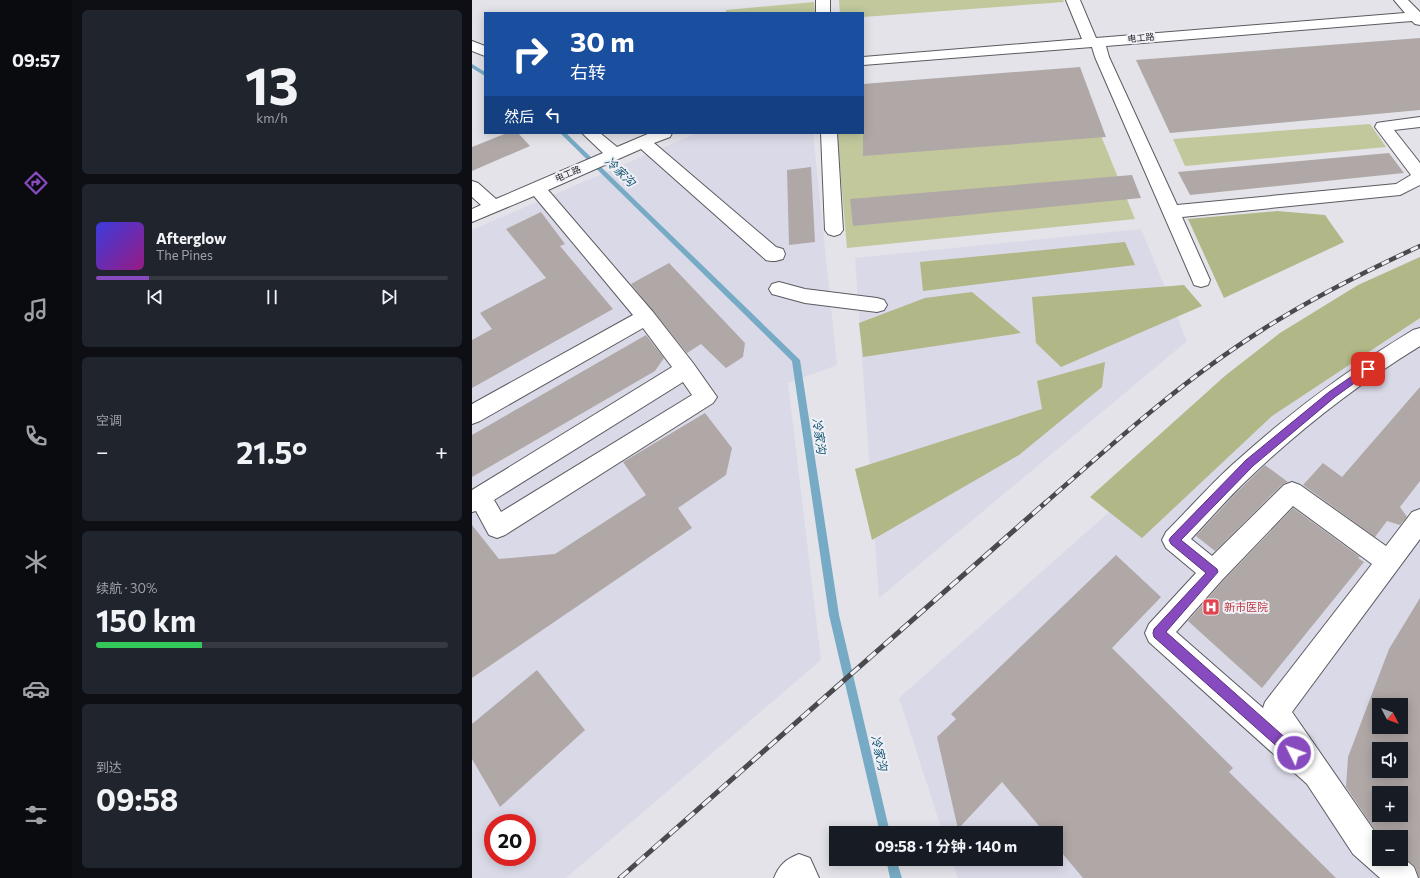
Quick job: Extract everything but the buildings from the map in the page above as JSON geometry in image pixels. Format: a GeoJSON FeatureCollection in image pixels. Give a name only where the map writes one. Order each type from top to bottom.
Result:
{"type":"FeatureCollection","features":[{"type":"Feature","properties":{"kind":"street"},"geometry":{"type":"LineString","coordinates":[[823,0],[823,12]]}},
{"type":"Feature","properties":{"kind":"street"},"geometry":{"type":"LineString","coordinates":[[1073,0],[1102,58],[1200,280]]}},
{"type":"Feature","properties":{"kind":"street"},"geometry":{"type":"LineString","coordinates":[[1401,0],[1419,18]]}},
{"type":"Feature","properties":{"kind":"street","name":"电工路"},"geometry":{"type":"LineString","coordinates":[[864,61],[1419,18]]}},
{"type":"Feature","properties":{"kind":"street"},"geometry":{"type":"LineString","coordinates":[[472,45],[484,51]]}},
{"type":"Feature","properties":{"kind":"street"},"geometry":{"type":"LineString","coordinates":[[1171,212],[1400,190],[1420,176],[1383,127],[1420,122]]}},
{"type":"Feature","properties":{"kind":"street"},"geometry":{"type":"LineString","coordinates":[[591,134],[615,154]]}},
{"type":"Feature","properties":{"kind":"street","name":"电工路"},"geometry":{"type":"LineString","coordinates":[[472,216],[662,134]]}},
{"type":"Feature","properties":{"kind":"street"},"geometry":{"type":"LineString","coordinates":[[829,134],[834,230]]}},
{"type":"Feature","properties":{"kind":"street"},"geometry":{"type":"LineString","coordinates":[[643,142],[773,255],[776,254]]}},
{"type":"Feature","properties":{"kind":"street"},"geometry":{"type":"LineString","coordinates":[[472,187],[494,206]]}},
{"type":"Feature","properties":{"kind":"street"},"geometry":{"type":"LineString","coordinates":[[537,188],[646,316],[686,369],[706,397],[497,527],[476,500],[686,369]]}},
{"type":"Feature","properties":{"kind":"street"},"geometry":{"type":"LineString","coordinates":[[779,289],[805,296],[877,305]]}},
{"type":"Feature","properties":{"kind":"street"},"geometry":{"type":"LineString","coordinates":[[472,415],[646,316]]}},
{"type":"Feature","properties":{"kind":"street"},"geometry":{"type":"LineString","coordinates":[[1213,572],[1174,540],[1256,458],[1332,394],[1379,360],[1420,336]]}},
{"type":"Feature","properties":{"kind":"street"},"geometry":{"type":"LineString","coordinates":[[1317,774],[1158,633],[1213,572],[1292,492],[1388,562]]}},
{"type":"Feature","properties":{"kind":"street"},"geometry":{"type":"LineString","coordinates":[[1372,850],[1364,843],[1275,712],[1420,520]]}},
{"type":"Feature","properties":{"kind":"street"},"geometry":{"type":"LineString","coordinates":[[1390,866],[1403,878]]}},
{"type":"Feature","properties":{"kind":"street"},"geometry":{"type":"LineString","coordinates":[[789,878],[799,868],[804,878]]}},
{"type":"Feature","properties":{"kind":"shaded area"},"geometry":{"type":"Polygon","coordinates":[[[695,134],[813,134],[837,365],[788,383],[821,660],[566,878],[472,878],[472,230],[695,134]]]}},
{"type":"Feature","properties":{"kind":"shaded area"},"geometry":{"type":"Polygon","coordinates":[[[1141,229],[1187,341],[879,598],[855,258],[1141,229]]]}},
{"type":"Feature","properties":{"kind":"shaded area","name":"新市医院"},"geometry":{"type":"Polygon","coordinates":[[[1420,297],[1420,878],[958,878],[954,866],[1063,866],[1063,826],[941,826],[899,698],[1237,399],[1420,297]]]}},
{"type":"Feature","properties":{"kind":"green space"},"geometry":{"type":"Polygon","coordinates":[[[839,0],[1063,0],[1064,2],[864,17],[864,12],[840,12],[839,0]]]}},
{"type":"Feature","properties":{"kind":"green space"},"geometry":{"type":"Polygon","coordinates":[[[814,2],[815,12],[726,12],[726,10],[814,2]]]}},
{"type":"Feature","properties":{"kind":"green space"},"geometry":{"type":"Polygon","coordinates":[[[1081,87],[1135,219],[847,248],[837,134],[864,134],[1081,87]]]}},
{"type":"Feature","properties":{"kind":"green space"},"geometry":{"type":"Polygon","coordinates":[[[1370,124],[1386,147],[1185,166],[1173,139],[1370,124]]]}},
{"type":"Feature","properties":{"kind":"green space"},"geometry":{"type":"Polygon","coordinates":[[[1277,211],[1325,215],[1344,242],[1224,298],[1188,219],[1277,211]]]}},
{"type":"Feature","properties":{"kind":"green space"},"geometry":{"type":"Polygon","coordinates":[[[1125,242],[1135,265],[923,291],[920,262],[1125,242]]]}},
{"type":"Feature","properties":{"kind":"green space"},"geometry":{"type":"Polygon","coordinates":[[[1420,257],[1420,318],[1272,416],[1142,538],[1090,497],[1226,375],[1280,333],[1358,285],[1420,257]]]}},
{"type":"Feature","properties":{"kind":"green space"},"geometry":{"type":"Polygon","coordinates":[[[1184,285],[1202,306],[1061,367],[1036,343],[1032,297],[1184,285]]]}},
{"type":"Feature","properties":{"kind":"green space"},"geometry":{"type":"Polygon","coordinates":[[[972,292],[1021,333],[863,357],[859,323],[925,298],[972,292]]]}},
{"type":"Feature","properties":{"kind":"green space"},"geometry":{"type":"Polygon","coordinates":[[[1105,362],[1102,387],[1019,455],[872,540],[855,469],[1042,409],[1037,381],[1105,362]]]}},
{"type":"Feature","properties":{"kind":"waterway","name":"冷家沟"},"geometry":{"type":"LineString","coordinates":[[472,66],[484,73]]}},
{"type":"Feature","properties":{"kind":"waterway","name":"冷家沟"},"geometry":{"type":"LineString","coordinates":[[564,134],[796,360],[834,615],[883,826]]}},
{"type":"Feature","properties":{"kind":"waterway","name":"冷家沟"},"geometry":{"type":"LineString","coordinates":[[893,866],[896,878]]}},
{"type":"Feature","properties":{"kind":"railway"},"geometry":{"type":"LineString","coordinates":[[1044,504],[1149,413],[1233,349],[1281,318],[1320,296],[1359,275],[1420,246]]}},
{"type":"Feature","properties":{"kind":"railway"},"geometry":{"type":"LineString","coordinates":[[620,878],[1045,503]]}},
{"type":"Feature","properties":{"kind":"place","name":"新市医院"},"geometry":{"type":"Point","coordinates":[1211,607]}},
{"type":"Feature","properties":{"kind":"route"},"geometry":{"type":"LineString","coordinates":[[1294,753],[1158,633],[1213,572],[1174,540],[1250,463],[1332,394],[1368,369]]}}]}
